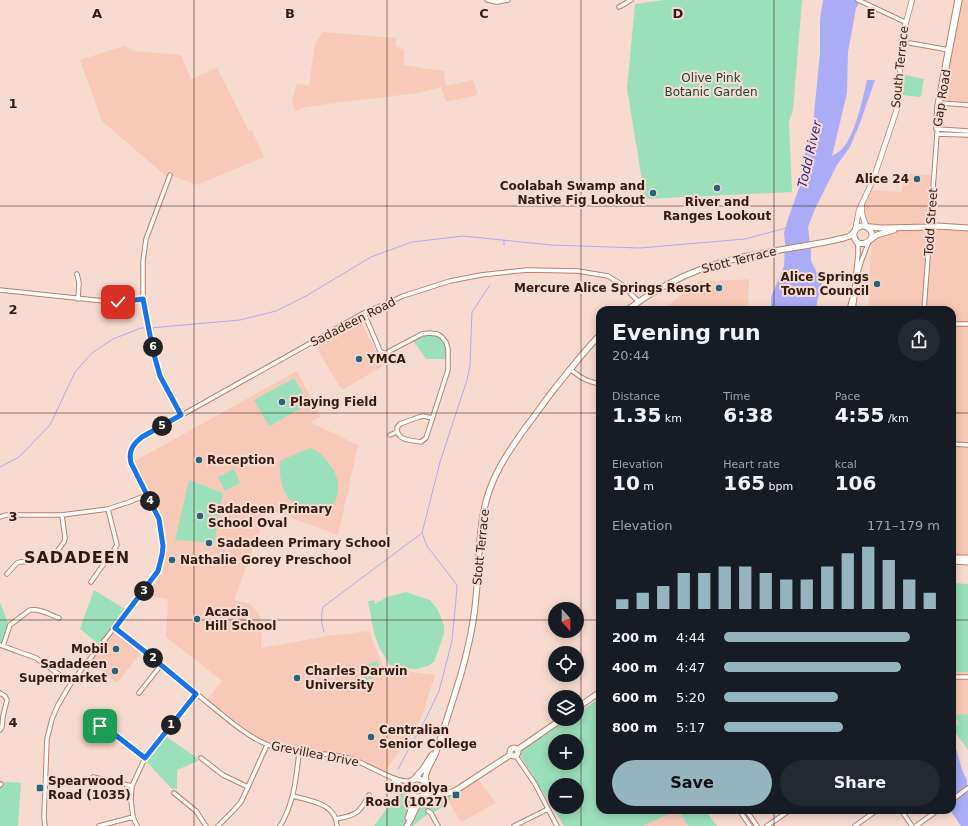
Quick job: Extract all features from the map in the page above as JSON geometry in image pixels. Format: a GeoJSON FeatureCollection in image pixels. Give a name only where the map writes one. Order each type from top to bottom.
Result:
{"type":"FeatureCollection","features":[{"type":"Feature","properties":{"kind":"main road"},"geometry":{"type":"LineString","coordinates":[[911,227],[879,234],[864,244],[856,241],[854,237],[854,231],[861,226],[881,228],[938,226],[968,228]]}},
{"type":"Feature","properties":{"kind":"main road"},"geometry":{"type":"LineString","coordinates":[[866,226],[872,235],[870,240]]}},
{"type":"Feature","properties":{"kind":"main road"},"geometry":{"type":"LineString","coordinates":[[931,227],[938,229],[968,231]]}},
{"type":"Feature","properties":{"kind":"main road","name":"Stott Terrace"},"geometry":{"type":"LineString","coordinates":[[632,306],[666,285],[699,270],[737,258],[837,240],[848,237],[854,231]]}},
{"type":"Feature","properties":{"kind":"main road","name":"Stott Terrace"},"geometry":{"type":"LineString","coordinates":[[837,240],[856,241]]}},
{"type":"Feature","properties":{"kind":"main road","name":"Stott Terrace"},"geometry":{"type":"LineString","coordinates":[[426,783],[426,774],[434,758],[460,675],[471,632],[476,598],[480,534],[488,493],[511,449],[570,369],[596,339]]}},
{"type":"Feature","properties":{"kind":"main road"},"geometry":{"type":"LineString","coordinates":[[956,558],[968,558]]}},
{"type":"Feature","properties":{"kind":"main road"},"geometry":{"type":"LineString","coordinates":[[956,561],[968,562]]}},
{"type":"Feature","properties":{"kind":"main road"},"geometry":{"type":"LineString","coordinates":[[584,703],[596,695]]}},
{"type":"Feature","properties":{"kind":"main road"},"geometry":{"type":"LineString","coordinates":[[410,793],[412,796],[418,797],[455,791],[510,755],[512,749],[516,748],[517,753],[553,726]]}},
{"type":"Feature","properties":{"kind":"main road","name":"Stott Terrace"},"geometry":{"type":"LineString","coordinates":[[413,780],[423,769],[439,742]]}},
{"type":"Feature","properties":{"kind":"main road"},"geometry":{"type":"LineString","coordinates":[[406,826],[412,805],[409,786],[413,780],[418,778],[432,788],[440,791],[451,790],[462,786]]}},
{"type":"Feature","properties":{"kind":"main road"},"geometry":{"type":"LineString","coordinates":[[406,826],[421,799],[425,795],[427,790],[426,783]]}},
{"type":"Feature","properties":{"kind":"street"},"geometry":{"type":"LineString","coordinates":[[487,0],[497,2],[508,0]]}},
{"type":"Feature","properties":{"kind":"street"},"geometry":{"type":"LineString","coordinates":[[619,7],[630,0]]}},
{"type":"Feature","properties":{"kind":"street"},"geometry":{"type":"LineString","coordinates":[[858,0],[905,22]]}},
{"type":"Feature","properties":{"kind":"street","name":"South Terrace"},"geometry":{"type":"LineString","coordinates":[[854,231],[859,210],[873,180],[898,106],[901,47],[905,22],[912,0]]}},
{"type":"Feature","properties":{"kind":"street","name":"Gap Road"},"geometry":{"type":"LineString","coordinates":[[937,131],[937,106],[958,0]]}},
{"type":"Feature","properties":{"kind":"street"},"geometry":{"type":"LineString","coordinates":[[910,43],[949,50]]}},
{"type":"Feature","properties":{"kind":"street","name":"Gap Road"},"geometry":{"type":"LineString","coordinates":[[937,131],[949,50]]}},
{"type":"Feature","properties":{"kind":"street"},"geometry":{"type":"LineString","coordinates":[[940,103],[968,105]]}},
{"type":"Feature","properties":{"kind":"street"},"geometry":{"type":"LineString","coordinates":[[937,131],[968,131]]}},
{"type":"Feature","properties":{"kind":"street"},"geometry":{"type":"LineString","coordinates":[[937,131],[968,135]]}},
{"type":"Feature","properties":{"kind":"street","name":"Todd Street"},"geometry":{"type":"LineString","coordinates":[[924,306],[937,131]]}},
{"type":"Feature","properties":{"kind":"street"},"geometry":{"type":"LineString","coordinates":[[170,175],[146,239],[142,260],[143,299],[153,351],[160,376],[181,415]]}},
{"type":"Feature","properties":{"kind":"street","name":"South Terrace"},"geometry":{"type":"LineString","coordinates":[[863,201],[862,214],[866,226]]}},
{"type":"Feature","properties":{"kind":"street"},"geometry":{"type":"LineString","coordinates":[[854,306],[859,269],[870,240]]}},
{"type":"Feature","properties":{"kind":"street"},"geometry":{"type":"LineString","coordinates":[[850,306],[854,292],[858,256],[856,241]]}},
{"type":"Feature","properties":{"kind":"street","name":"Sadadeen Road"},"geometry":{"type":"LineString","coordinates":[[147,494],[131,463],[130,458],[131,449],[142,437],[364,313],[403,296],[450,281],[481,275],[527,270],[578,271],[608,276],[621,284],[638,302]]}},
{"type":"Feature","properties":{"kind":"street"},"geometry":{"type":"LineString","coordinates":[[77,274],[79,283],[78,299]]}},
{"type":"Feature","properties":{"kind":"street"},"geometry":{"type":"LineString","coordinates":[[0,290],[113,302],[143,299]]}},
{"type":"Feature","properties":{"kind":"street"},"geometry":{"type":"LineString","coordinates":[[364,313],[380,351],[383,353],[386,353],[422,334],[437,334],[446,342],[448,349],[448,370],[426,438],[421,442],[401,438],[397,432],[397,428],[400,424],[423,416],[432,418]]}},
{"type":"Feature","properties":{"kind":"street"},"geometry":{"type":"LineString","coordinates":[[956,325],[968,326]]}},
{"type":"Feature","properties":{"kind":"street"},"geometry":{"type":"LineString","coordinates":[[570,369],[584,380],[596,383]]}},
{"type":"Feature","properties":{"kind":"street"},"geometry":{"type":"LineString","coordinates":[[390,435],[397,432]]}},
{"type":"Feature","properties":{"kind":"street"},"geometry":{"type":"LineString","coordinates":[[956,444],[968,445]]}},
{"type":"Feature","properties":{"kind":"street"},"geometry":{"type":"LineString","coordinates":[[0,517],[6,515],[62,515],[108,509],[147,494],[159,519],[161,528],[163,546],[158,571],[71,683],[58,705],[52,719],[48,739],[44,826]]}},
{"type":"Feature","properties":{"kind":"street"},"geometry":{"type":"LineString","coordinates":[[90,582],[117,545],[108,509]]}},
{"type":"Feature","properties":{"kind":"street"},"geometry":{"type":"LineString","coordinates":[[7,574],[17,563],[47,560],[53,557],[64,542],[65,538],[62,515]]}},
{"type":"Feature","properties":{"kind":"street"},"geometry":{"type":"LineString","coordinates":[[59,618],[40,610],[30,610],[10,624],[2,646],[36,658],[71,683]]}},
{"type":"Feature","properties":{"kind":"street","name":"Grevillea Drive"},"geometry":{"type":"LineString","coordinates":[[115,628],[196,694],[242,729],[266,745],[299,753],[342,757],[364,763],[402,780],[413,780]]}},
{"type":"Feature","properties":{"kind":"street"},"geometry":{"type":"LineString","coordinates":[[139,693],[161,665]]}},
{"type":"Feature","properties":{"kind":"street"},"geometry":{"type":"LineString","coordinates":[[956,677],[968,678]]}},
{"type":"Feature","properties":{"kind":"street"},"geometry":{"type":"LineString","coordinates":[[0,693],[5,696],[7,700],[0,730]]}},
{"type":"Feature","properties":{"kind":"street"},"geometry":{"type":"LineString","coordinates":[[137,826],[133,817],[132,786],[145,758],[196,694]]}},
{"type":"Feature","properties":{"kind":"street"},"geometry":{"type":"LineString","coordinates":[[100,726],[109,730],[145,758]]}},
{"type":"Feature","properties":{"kind":"street"},"geometry":{"type":"LineString","coordinates":[[218,826],[241,802],[266,745]]}},
{"type":"Feature","properties":{"kind":"street"},"geometry":{"type":"LineString","coordinates":[[280,826],[293,796],[299,753]]}},
{"type":"Feature","properties":{"kind":"street"},"geometry":{"type":"LineString","coordinates":[[514,826],[548,808],[517,753]]}},
{"type":"Feature","properties":{"kind":"street"},"geometry":{"type":"LineString","coordinates":[[202,758],[224,775],[248,787]]}},
{"type":"Feature","properties":{"kind":"street","name":"Grevillea Drive"},"geometry":{"type":"LineString","coordinates":[[384,773],[410,793]]}},
{"type":"Feature","properties":{"kind":"street"},"geometry":{"type":"LineString","coordinates":[[93,777],[132,786]]}},
{"type":"Feature","properties":{"kind":"street"},"geometry":{"type":"LineString","coordinates":[[956,797],[968,788]]}},
{"type":"Feature","properties":{"kind":"street"},"geometry":{"type":"LineString","coordinates":[[174,793],[196,811],[206,826]]}},
{"type":"Feature","properties":{"kind":"street"},"geometry":{"type":"LineString","coordinates":[[336,819],[351,815],[360,810],[369,795]]}},
{"type":"Feature","properties":{"kind":"street"},"geometry":{"type":"LineString","coordinates":[[293,796],[326,806],[332,811],[336,819],[337,826]]}},
{"type":"Feature","properties":{"kind":"street"},"geometry":{"type":"LineString","coordinates":[[428,811],[431,813],[438,826]]}},
{"type":"Feature","properties":{"kind":"street"},"geometry":{"type":"LineString","coordinates":[[551,814],[557,826]]}},
{"type":"Feature","properties":{"kind":"street"},"geometry":{"type":"LineString","coordinates":[[742,814],[750,826]]}},
{"type":"Feature","properties":{"kind":"street"},"geometry":{"type":"LineString","coordinates":[[749,814],[757,826]]}},
{"type":"Feature","properties":{"kind":"street"},"geometry":{"type":"LineString","coordinates":[[766,826],[784,814]]}},
{"type":"Feature","properties":{"kind":"street"},"geometry":{"type":"LineString","coordinates":[[855,826],[872,814]]}},
{"type":"Feature","properties":{"kind":"street"},"geometry":{"type":"LineString","coordinates":[[904,814],[912,826]]}},
{"type":"Feature","properties":{"kind":"street"},"geometry":{"type":"LineString","coordinates":[[916,826],[932,814]]}},
{"type":"Feature","properties":{"kind":"street"},"geometry":{"type":"LineString","coordinates":[[98,826],[133,817]]}},
{"type":"Feature","properties":{"kind":"shaded area"},"geometry":{"type":"Polygon","coordinates":[[[961,0],[968,0],[968,103],[943,102],[961,0]]]}},
{"type":"Feature","properties":{"kind":"shaded area"},"geometry":{"type":"Polygon","coordinates":[[[323,32],[396,38],[396,46],[404,50],[404,65],[444,71],[446,86],[473,80],[478,95],[446,102],[441,87],[418,93],[306,107],[295,111],[292,102],[296,84],[309,85],[315,44],[323,32]]]}},
{"type":"Feature","properties":{"kind":"shaded area"},"geometry":{"type":"Polygon","coordinates":[[[124,46],[135,51],[181,55],[191,79],[217,68],[249,131],[252,130],[264,157],[197,185],[170,175],[168,178],[102,121],[80,60],[124,46]]]}},
{"type":"Feature","properties":{"kind":"shaded area"},"geometry":{"type":"Polygon","coordinates":[[[905,174],[934,175],[931,227],[938,229],[968,231],[968,558],[956,558],[956,306],[868,306],[872,247],[868,245],[868,242],[888,231],[907,228],[868,228],[862,207],[868,190],[901,192],[905,174]]]}},
{"type":"Feature","properties":{"kind":"shaded area","name":"Mercure Alice Springs Resort"},"geometry":{"type":"Polygon","coordinates":[[[749,279],[748,306],[668,306],[699,281],[749,279]]]}},
{"type":"Feature","properties":{"kind":"shaded area"},"geometry":{"type":"Polygon","coordinates":[[[359,317],[383,366],[342,390],[313,342],[359,317]]]}},
{"type":"Feature","properties":{"kind":"shaded area"},"geometry":{"type":"Polygon","coordinates":[[[297,371],[321,417],[310,422],[358,445],[338,535],[268,509],[234,600],[251,604],[260,617],[262,630],[261,648],[327,636],[369,631],[386,674],[399,670],[435,675],[421,719],[384,773],[342,757],[289,751],[256,739],[206,701],[222,681],[166,637],[168,599],[141,595],[158,571],[163,547],[159,519],[131,463],[297,371]]]}},
{"type":"Feature","properties":{"kind":"shaded area"},"geometry":{"type":"Polygon","coordinates":[[[116,632],[143,650],[117,683],[89,661],[101,646],[116,632]]]}},
{"type":"Feature","properties":{"kind":"shaded area"},"geometry":{"type":"Polygon","coordinates":[[[956,672],[968,672],[968,714],[956,715],[956,672]]]}},
{"type":"Feature","properties":{"kind":"shaded area"},"geometry":{"type":"Polygon","coordinates":[[[956,717],[959,724],[956,725],[956,717]]]}},
{"type":"Feature","properties":{"kind":"shaded area"},"geometry":{"type":"Polygon","coordinates":[[[476,777],[496,803],[461,822],[449,802],[452,793],[476,777]]]}},
{"type":"Feature","properties":{"kind":"shaded area"},"geometry":{"type":"Polygon","coordinates":[[[668,814],[680,814],[688,826],[643,826],[668,814]]]}},
{"type":"Feature","properties":{"kind":"green space","name":"Olive Pink Botanic Garden"},"geometry":{"type":"Polygon","coordinates":[[[664,0],[802,0],[793,110],[789,122],[792,192],[645,199],[627,88],[635,4],[664,0]]]}},
{"type":"Feature","properties":{"kind":"green space"},"geometry":{"type":"Polygon","coordinates":[[[905,75],[924,79],[920,97],[902,95],[905,75]]]}},
{"type":"Feature","properties":{"kind":"green space"},"geometry":{"type":"Polygon","coordinates":[[[422,334],[437,334],[446,342],[448,359],[426,359],[412,339],[422,334]]]}},
{"type":"Feature","properties":{"kind":"green space","name":"Playing Field"},"geometry":{"type":"Polygon","coordinates":[[[294,378],[309,404],[269,426],[254,400],[294,378]]]}},
{"type":"Feature","properties":{"kind":"green space"},"geometry":{"type":"Polygon","coordinates":[[[310,448],[314,449],[320,454],[333,469],[337,477],[338,486],[338,492],[334,504],[326,511],[315,514],[301,510],[289,499],[282,486],[280,471],[280,461],[310,448]]]}},
{"type":"Feature","properties":{"kind":"green space"},"geometry":{"type":"Polygon","coordinates":[[[234,469],[240,483],[225,491],[218,477],[234,469]]]}},
{"type":"Feature","properties":{"kind":"green space","name":"Sadadeen Primary School Oval"},"geometry":{"type":"Polygon","coordinates":[[[189,480],[223,493],[214,543],[175,540],[189,480]]]}},
{"type":"Feature","properties":{"kind":"green space"},"geometry":{"type":"Polygon","coordinates":[[[956,583],[968,584],[968,672],[956,672],[956,583]]]}},
{"type":"Feature","properties":{"kind":"green space"},"geometry":{"type":"Polygon","coordinates":[[[94,590],[128,611],[101,646],[80,629],[94,590]]]}},
{"type":"Feature","properties":{"kind":"green space"},"geometry":{"type":"Polygon","coordinates":[[[406,592],[430,600],[438,610],[444,626],[444,634],[434,662],[428,666],[415,669],[390,665],[379,647],[374,633],[368,601],[374,600],[375,604],[387,597],[406,592]]]}},
{"type":"Feature","properties":{"kind":"green space"},"geometry":{"type":"Polygon","coordinates":[[[0,602],[10,625],[3,646],[0,645],[0,602]]]}},
{"type":"Feature","properties":{"kind":"green space"},"geometry":{"type":"Polygon","coordinates":[[[377,661],[382,675],[364,681],[359,667],[377,661]]]}},
{"type":"Feature","properties":{"kind":"green space"},"geometry":{"type":"Polygon","coordinates":[[[596,701],[596,814],[668,814],[643,826],[564,826],[557,814],[584,814],[584,778],[548,778],[548,800],[521,757],[521,751],[558,726],[584,726],[584,709],[596,701]]]}},
{"type":"Feature","properties":{"kind":"green space"},"geometry":{"type":"Polygon","coordinates":[[[968,714],[968,750],[956,734],[956,726],[959,724],[956,715],[968,714]]]}},
{"type":"Feature","properties":{"kind":"green space"},"geometry":{"type":"Polygon","coordinates":[[[164,735],[196,757],[198,761],[177,770],[177,789],[172,789],[144,759],[164,735]]]}},
{"type":"Feature","properties":{"kind":"green space"},"geometry":{"type":"Polygon","coordinates":[[[6,782],[21,783],[18,826],[0,826],[0,785],[6,782]]]}},
{"type":"Feature","properties":{"kind":"green space"},"geometry":{"type":"Polygon","coordinates":[[[403,786],[409,790],[411,812],[405,826],[374,826],[399,792],[403,786]]]}},
{"type":"Feature","properties":{"kind":"green space"},"geometry":{"type":"Polygon","coordinates":[[[452,793],[449,802],[435,812],[425,816],[413,826],[408,826],[423,796],[452,793]]]}},
{"type":"Feature","properties":{"kind":"green space"},"geometry":{"type":"Polygon","coordinates":[[[680,814],[708,814],[717,826],[688,826],[680,814]]]}},
{"type":"Feature","properties":{"kind":"water","name":"Todd River"},"geometry":{"type":"Polygon","coordinates":[[[823,0],[861,0],[856,8],[848,52],[847,93],[832,156],[842,149],[851,135],[858,116],[867,80],[875,80],[850,147],[837,165],[815,209],[808,227],[811,261],[822,283],[816,306],[771,306],[771,297],[784,266],[784,233],[799,188],[805,153],[813,124],[820,53],[820,20],[823,0]]]}},
{"type":"Feature","properties":{"kind":"water"},"geometry":{"type":"Polygon","coordinates":[[[956,748],[968,787],[968,826],[961,826],[953,814],[956,814],[956,748]]]}},
{"type":"Feature","properties":{"kind":"waterway"},"geometry":{"type":"LineString","coordinates":[[150,328],[240,320],[276,311],[306,296],[371,257],[412,242],[463,236],[551,245],[640,248],[745,239],[786,228]]}},
{"type":"Feature","properties":{"kind":"waterway"},"geometry":{"type":"LineString","coordinates":[[504,240],[504,245]]}},
{"type":"Feature","properties":{"kind":"waterway"},"geometry":{"type":"LineString","coordinates":[[398,769],[439,691],[452,641],[457,585],[427,546],[422,533],[440,462],[467,380],[470,365],[472,312],[490,285]]}},
{"type":"Feature","properties":{"kind":"waterway"},"geometry":{"type":"LineString","coordinates":[[0,467],[19,457],[50,425],[75,372],[92,353],[113,339],[141,328],[147,328]]}},
{"type":"Feature","properties":{"kind":"waterway"},"geometry":{"type":"LineString","coordinates":[[324,632],[322,626],[323,607],[422,533]]}},
{"type":"Feature","properties":{"kind":"place","name":"Alice 24"},"geometry":{"type":"Point","coordinates":[917,179]}},
{"type":"Feature","properties":{"kind":"place","name":"River and Ranges Lookout"},"geometry":{"type":"Point","coordinates":[717,188]}},
{"type":"Feature","properties":{"kind":"place","name":"Coolabah Swamp and Native Fig Lookout"},"geometry":{"type":"Point","coordinates":[653,193]}},
{"type":"Feature","properties":{"kind":"place","name":"Alice Springs Town Council"},"geometry":{"type":"Point","coordinates":[877,284]}},
{"type":"Feature","properties":{"kind":"place","name":"Mercure Alice Springs Resort"},"geometry":{"type":"Point","coordinates":[719,288]}},
{"type":"Feature","properties":{"kind":"place","name":"YMCA"},"geometry":{"type":"Point","coordinates":[359,359]}},
{"type":"Feature","properties":{"kind":"place","name":"Playing Field"},"geometry":{"type":"Point","coordinates":[282,402]}},
{"type":"Feature","properties":{"kind":"place","name":"Reception"},"geometry":{"type":"Point","coordinates":[199,460]}},
{"type":"Feature","properties":{"kind":"place","name":"Sadadeen Primary School Oval"},"geometry":{"type":"Point","coordinates":[200,516]}},
{"type":"Feature","properties":{"kind":"place","name":"Sadadeen Primary School"},"geometry":{"type":"Point","coordinates":[209,543]}},
{"type":"Feature","properties":{"kind":"place","name":"Nathalie Gorey Preschool"},"geometry":{"type":"Point","coordinates":[172,560]}},
{"type":"Feature","properties":{"kind":"place","name":"Acacia Hill School"},"geometry":{"type":"Point","coordinates":[197,619]}},
{"type":"Feature","properties":{"kind":"place","name":"Mobil"},"geometry":{"type":"Point","coordinates":[116,649]}},
{"type":"Feature","properties":{"kind":"place","name":"Sadadeen Supermarket"},"geometry":{"type":"Point","coordinates":[115,671]}},
{"type":"Feature","properties":{"kind":"place","name":"Charles Darwin University"},"geometry":{"type":"Point","coordinates":[297,678]}},
{"type":"Feature","properties":{"kind":"place","name":"Centralian Senior College"},"geometry":{"type":"Point","coordinates":[371,737]}},
{"type":"Feature","properties":{"kind":"place","name":"Spearwood Road (1035)"},"geometry":{"type":"Point","coordinates":[40,788]}},
{"type":"Feature","properties":{"kind":"place","name":"Undoolya Road (1027)"},"geometry":{"type":"Point","coordinates":[456,795]}},
{"type":"Feature","properties":{"kind":"district","name":"SADADEEN"},"geometry":{"type":"Point","coordinates":[77,557]}},
{"type":"Feature","properties":{"kind":"route"},"geometry":{"type":"LineString","coordinates":[[100,726],[109,730],[145,758],[196,694],[115,628],[158,571],[163,546],[159,519],[131,463],[131,449],[133,445],[142,437],[181,415],[160,376],[153,351],[143,299],[118,302]]}}]}
